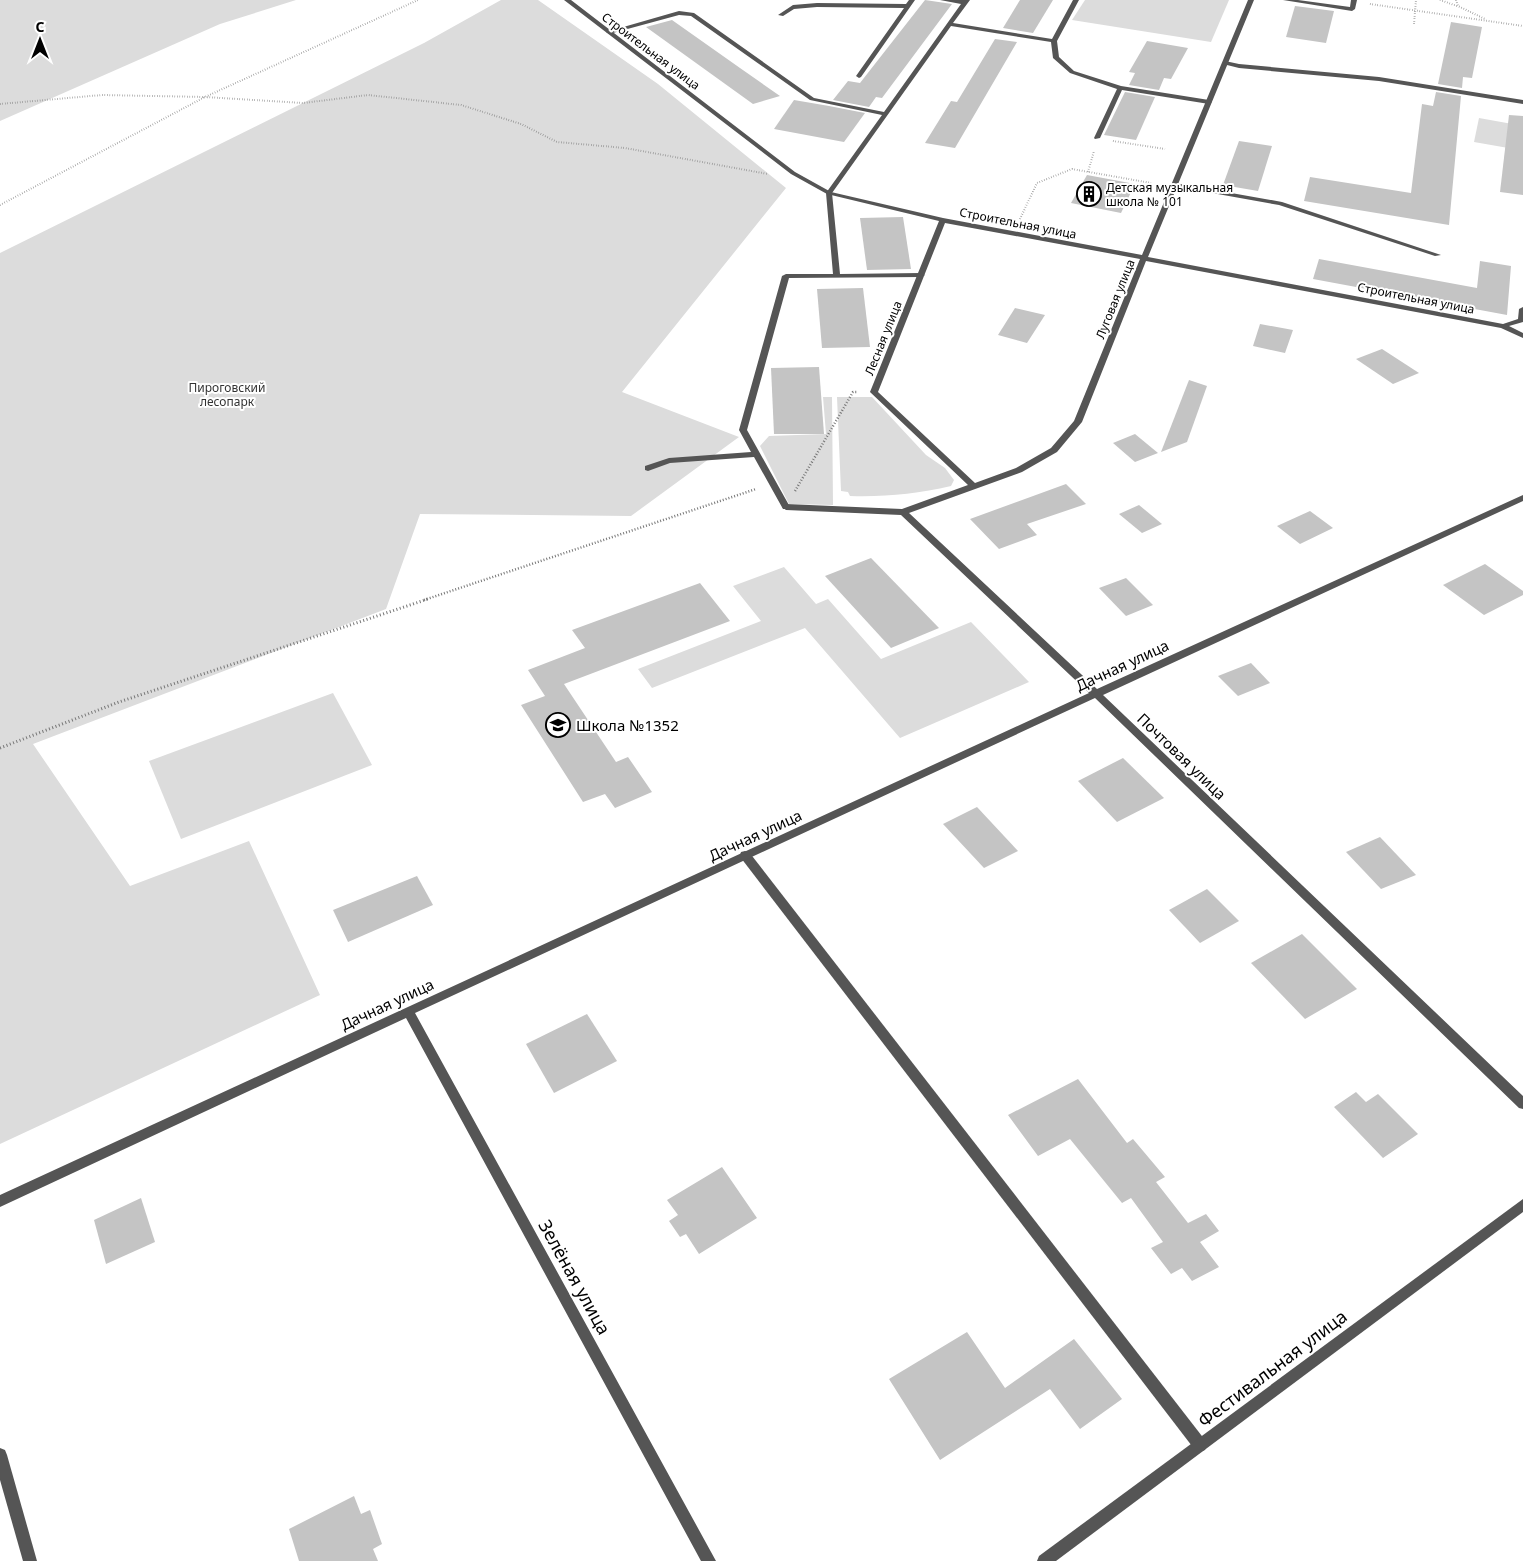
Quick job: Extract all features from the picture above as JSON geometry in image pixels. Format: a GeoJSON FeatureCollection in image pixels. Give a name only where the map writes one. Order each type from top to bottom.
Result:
{"type":"FeatureCollection","features":[{"type":"Feature","properties":{"kind":"street","name":"Строительная улица"},"geometry":{"type":"LineString","coordinates":[[566,0],[793,173],[829,194],[943,220],[1503,326],[1523,336]]}},
{"type":"Feature","properties":{"kind":"street"},"geometry":{"type":"LineString","coordinates":[[859,76],[912,0]]}},
{"type":"Feature","properties":{"kind":"street"},"geometry":{"type":"LineString","coordinates":[[943,0],[964,1]]}},
{"type":"Feature","properties":{"kind":"street"},"geometry":{"type":"LineString","coordinates":[[1076,0],[1054,41],[1056,58],[1072,72],[1120,88],[1209,102]]}},
{"type":"Feature","properties":{"kind":"street","name":"Луговая улица"},"geometry":{"type":"LineString","coordinates":[[903,512],[1019,470],[1054,450],[1078,422],[1251,0]]}},
{"type":"Feature","properties":{"kind":"street"},"geometry":{"type":"LineString","coordinates":[[1286,0],[1352,10],[1354,1]]}},
{"type":"Feature","properties":{"kind":"street"},"geometry":{"type":"LineString","coordinates":[[836,276],[829,194],[964,1]]}},
{"type":"Feature","properties":{"kind":"street"},"geometry":{"type":"LineString","coordinates":[[781,14],[793,8],[817,5],[908,6]]}},
{"type":"Feature","properties":{"kind":"street"},"geometry":{"type":"LineString","coordinates":[[608,32],[679,13],[692,14],[812,98],[821,102],[886,114]]}},
{"type":"Feature","properties":{"kind":"street"},"geometry":{"type":"LineString","coordinates":[[949,24],[1054,41]]}},
{"type":"Feature","properties":{"kind":"street"},"geometry":{"type":"LineString","coordinates":[[1225,63],[1239,66],[1379,78],[1523,102]]}},
{"type":"Feature","properties":{"kind":"street"},"geometry":{"type":"LineString","coordinates":[[1097,138],[1120,88]]}},
{"type":"Feature","properties":{"kind":"street"},"geometry":{"type":"LineString","coordinates":[[1175,185],[1280,203],[1437,255]]}},
{"type":"Feature","properties":{"kind":"street","name":"Лесная улица"},"geometry":{"type":"LineString","coordinates":[[943,220],[874,392],[974,487]]}},
{"type":"Feature","properties":{"kind":"street"},"geometry":{"type":"LineString","coordinates":[[903,512],[786,507],[744,430],[786,276],[921,275]]}},
{"type":"Feature","properties":{"kind":"street"},"geometry":{"type":"LineString","coordinates":[[1503,326],[1522,320],[1523,309]]}},
{"type":"Feature","properties":{"kind":"street"},"geometry":{"type":"LineString","coordinates":[[648,468],[670,461],[757,454]]}},
{"type":"Feature","properties":{"kind":"street","name":"Дачная улица"},"geometry":{"type":"LineString","coordinates":[[0,1201],[745,855],[1523,498]]}},
{"type":"Feature","properties":{"kind":"street","name":"Почтовая улица"},"geometry":{"type":"LineString","coordinates":[[903,512],[1096,694],[1523,1104]]}},
{"type":"Feature","properties":{"kind":"street"},"geometry":{"type":"LineString","coordinates":[[745,855],[1200,1445]]}},
{"type":"Feature","properties":{"kind":"street","name":"Зелёная улица"},"geometry":{"type":"LineString","coordinates":[[408,1011],[708,1561]]}},
{"type":"Feature","properties":{"kind":"street","name":"Фестивальная улица"},"geometry":{"type":"LineString","coordinates":[[1044,1561],[1523,1205]]}},
{"type":"Feature","properties":{"kind":"street"},"geometry":{"type":"LineString","coordinates":[[0,1455],[30,1561]]}},
{"type":"Feature","properties":{"kind":"path"},"geometry":{"type":"LineString","coordinates":[[0,205],[205,97],[418,0]]}},
{"type":"Feature","properties":{"kind":"path"},"geometry":{"type":"LineString","coordinates":[[1414,24],[1416,0]]}},
{"type":"Feature","properties":{"kind":"path"},"geometry":{"type":"LineString","coordinates":[[1440,0],[1490,21]]}},
{"type":"Feature","properties":{"kind":"path"},"geometry":{"type":"LineString","coordinates":[[1456,0],[1458,6]]}},
{"type":"Feature","properties":{"kind":"path"},"geometry":{"type":"LineString","coordinates":[[1354,1],[1523,26]]}},
{"type":"Feature","properties":{"kind":"path"},"geometry":{"type":"LineString","coordinates":[[0,104],[102,95],[205,97],[303,103],[368,96],[461,105],[522,124],[557,142],[625,148],[769,174],[793,173]]}},
{"type":"Feature","properties":{"kind":"path"},"geometry":{"type":"LineString","coordinates":[[1088,172],[1097,138],[1166,150]]}},
{"type":"Feature","properties":{"kind":"path"},"geometry":{"type":"LineString","coordinates":[[1013,233],[1038,183],[1072,169],[1150,183]]}},
{"type":"Feature","properties":{"kind":"path"},"geometry":{"type":"LineString","coordinates":[[786,507],[853,392],[874,392]]}},
{"type":"Feature","properties":{"kind":"path"},"geometry":{"type":"LineString","coordinates":[[0,748],[118,702],[774,483]]}},
{"type":"Feature","properties":{"kind":"green space"},"geometry":{"type":"Polygon","coordinates":[[[0,0],[296,0],[220,24],[0,121],[0,0]]]}},
{"type":"Feature","properties":{"kind":"green space","name":"Пироговский лесопарк"},"geometry":{"type":"Polygon","coordinates":[[[501,0],[538,0],[658,84],[786,188],[622,392],[739,437],[631,516],[420,514],[386,609],[33,744],[130,886],[249,841],[320,995],[0,1144],[0,253],[424,43],[501,0]]]}},
{"type":"Feature","properties":{"kind":"green space"},"geometry":{"type":"Polygon","coordinates":[[[1085,0],[1229,0],[1211,42],[1072,20],[1085,0]]]}},
{"type":"Feature","properties":{"kind":"green space"},"geometry":{"type":"Polygon","coordinates":[[[1479,118],[1518,125],[1514,149],[1474,142],[1479,118]]]}},
{"type":"Feature","properties":{"kind":"green space"},"geometry":{"type":"Polygon","coordinates":[[[823,397],[832,397],[833,505],[789,504],[760,446],[769,436],[826,434],[823,397]]]}},
{"type":"Feature","properties":{"kind":"green space"},"geometry":{"type":"Polygon","coordinates":[[[837,397],[872,397],[926,455],[945,468],[954,480],[951,486],[913,493],[876,496],[850,496],[848,492],[841,491],[837,397]]]}},
{"type":"Feature","properties":{"kind":"green space"},"geometry":{"type":"Polygon","coordinates":[[[784,567],[816,604],[828,599],[881,659],[971,622],[1029,682],[900,738],[805,628],[652,688],[638,669],[761,621],[733,586],[784,567]]]}},
{"type":"Feature","properties":{"kind":"green space"},"geometry":{"type":"Polygon","coordinates":[[[333,693],[372,765],[181,839],[149,761],[333,693]]]}},
{"type":"Feature","properties":{"kind":"building"},"geometry":{"type":"Polygon","coordinates":[[[925,0],[952,4],[882,98],[876,97],[869,107],[833,100],[848,81],[860,83],[925,0]]]}},
{"type":"Feature","properties":{"kind":"building"},"geometry":{"type":"Polygon","coordinates":[[[1020,0],[1053,0],[1033,33],[1003,28],[1020,0]]]}},
{"type":"Feature","properties":{"kind":"building"},"geometry":{"type":"Polygon","coordinates":[[[1295,6],[1334,11],[1326,43],[1286,37],[1295,6]]]}},
{"type":"Feature","properties":{"kind":"building"},"geometry":{"type":"Polygon","coordinates":[[[672,20],[780,96],[753,104],[646,27],[672,20]]]}},
{"type":"Feature","properties":{"kind":"building"},"geometry":{"type":"Polygon","coordinates":[[[1451,22],[1482,27],[1472,78],[1463,77],[1462,88],[1438,84],[1451,22]]]}},
{"type":"Feature","properties":{"kind":"building"},"geometry":{"type":"Polygon","coordinates":[[[995,39],[1017,42],[955,148],[925,143],[951,101],[957,102],[995,39]]]}},
{"type":"Feature","properties":{"kind":"building"},"geometry":{"type":"Polygon","coordinates":[[[1147,41],[1188,48],[1171,79],[1164,78],[1159,90],[1129,85],[1135,73],[1129,72],[1147,41]]]}},
{"type":"Feature","properties":{"kind":"building"},"geometry":{"type":"Polygon","coordinates":[[[1125,92],[1155,97],[1136,140],[1104,135],[1125,92]]]}},
{"type":"Feature","properties":{"kind":"building"},"geometry":{"type":"Polygon","coordinates":[[[1436,92],[1461,96],[1449,225],[1304,201],[1310,177],[1411,193],[1422,104],[1433,106],[1436,92]]]}},
{"type":"Feature","properties":{"kind":"building"},"geometry":{"type":"Polygon","coordinates":[[[794,100],[865,113],[844,142],[774,129],[794,100]]]}},
{"type":"Feature","properties":{"kind":"building"},"geometry":{"type":"Polygon","coordinates":[[[1509,115],[1523,116],[1523,195],[1500,192],[1509,115]]]}},
{"type":"Feature","properties":{"kind":"building"},"geometry":{"type":"Polygon","coordinates":[[[1239,141],[1272,146],[1258,191],[1223,185],[1239,141]]]}},
{"type":"Feature","properties":{"kind":"building","name":"Детская музыкальная школа № 101"},"geometry":{"type":"Polygon","coordinates":[[[1087,175],[1135,184],[1121,213],[1071,203],[1087,175]]]}},
{"type":"Feature","properties":{"kind":"building"},"geometry":{"type":"Polygon","coordinates":[[[903,217],[911,269],[867,270],[860,218],[903,217]]]}},
{"type":"Feature","properties":{"kind":"building"},"geometry":{"type":"Polygon","coordinates":[[[1319,259],[1477,288],[1480,261],[1511,266],[1507,315],[1313,279],[1319,259]]]}},
{"type":"Feature","properties":{"kind":"building"},"geometry":{"type":"Polygon","coordinates":[[[863,288],[870,347],[822,348],[817,289],[863,288]]]}},
{"type":"Feature","properties":{"kind":"building"},"geometry":{"type":"Polygon","coordinates":[[[1015,308],[1045,315],[1027,343],[998,335],[1015,308]]]}},
{"type":"Feature","properties":{"kind":"building"},"geometry":{"type":"Polygon","coordinates":[[[1260,324],[1293,330],[1285,353],[1253,346],[1260,324]]]}},
{"type":"Feature","properties":{"kind":"building"},"geometry":{"type":"Polygon","coordinates":[[[1382,349],[1419,373],[1393,384],[1356,359],[1382,349]]]}},
{"type":"Feature","properties":{"kind":"building"},"geometry":{"type":"Polygon","coordinates":[[[819,367],[824,434],[774,434],[771,368],[819,367]]]}},
{"type":"Feature","properties":{"kind":"building"},"geometry":{"type":"Polygon","coordinates":[[[1189,380],[1207,386],[1187,442],[1161,452],[1189,380]]]}},
{"type":"Feature","properties":{"kind":"building"},"geometry":{"type":"Polygon","coordinates":[[[1135,434],[1158,453],[1135,462],[1113,443],[1135,434]]]}},
{"type":"Feature","properties":{"kind":"building"},"geometry":{"type":"Polygon","coordinates":[[[1066,484],[1086,504],[1027,524],[1037,535],[999,549],[970,519],[1066,484]]]}},
{"type":"Feature","properties":{"kind":"building"},"geometry":{"type":"Polygon","coordinates":[[[1139,505],[1162,524],[1142,533],[1119,514],[1139,505]]]}},
{"type":"Feature","properties":{"kind":"building"},"geometry":{"type":"Polygon","coordinates":[[[1310,511],[1333,528],[1300,544],[1277,526],[1310,511]]]}},
{"type":"Feature","properties":{"kind":"building"},"geometry":{"type":"Polygon","coordinates":[[[871,558],[939,628],[891,648],[825,576],[871,558]]]}},
{"type":"Feature","properties":{"kind":"building"},"geometry":{"type":"Polygon","coordinates":[[[1485,564],[1523,591],[1523,595],[1484,615],[1443,585],[1485,564]]]}},
{"type":"Feature","properties":{"kind":"building"},"geometry":{"type":"Polygon","coordinates":[[[1126,578],[1153,605],[1126,616],[1099,588],[1126,578]]]}},
{"type":"Feature","properties":{"kind":"building"},"geometry":{"type":"Polygon","coordinates":[[[700,583],[730,621],[564,684],[616,762],[628,757],[652,792],[615,808],[605,794],[583,802],[521,705],[545,696],[528,670],[585,648],[572,630],[700,583]]]}},
{"type":"Feature","properties":{"kind":"building"},"geometry":{"type":"Polygon","coordinates":[[[1251,663],[1270,683],[1238,696],[1218,676],[1251,663]]]}},
{"type":"Feature","properties":{"kind":"building"},"geometry":{"type":"Polygon","coordinates":[[[1123,758],[1164,798],[1117,822],[1078,781],[1123,758]]]}},
{"type":"Feature","properties":{"kind":"building"},"geometry":{"type":"Polygon","coordinates":[[[977,807],[1018,851],[984,868],[943,824],[977,807]]]}},
{"type":"Feature","properties":{"kind":"building"},"geometry":{"type":"Polygon","coordinates":[[[1380,837],[1416,875],[1381,889],[1346,852],[1380,837]]]}},
{"type":"Feature","properties":{"kind":"building"},"geometry":{"type":"Polygon","coordinates":[[[417,876],[433,905],[348,942],[333,910],[417,876]]]}},
{"type":"Feature","properties":{"kind":"building"},"geometry":{"type":"Polygon","coordinates":[[[1207,889],[1239,921],[1200,943],[1169,910],[1207,889]]]}},
{"type":"Feature","properties":{"kind":"building"},"geometry":{"type":"Polygon","coordinates":[[[1302,934],[1357,989],[1305,1019],[1251,963],[1302,934]]]}},
{"type":"Feature","properties":{"kind":"building"},"geometry":{"type":"Polygon","coordinates":[[[587,1014],[617,1061],[554,1093],[526,1044],[587,1014]]]}},
{"type":"Feature","properties":{"kind":"building"},"geometry":{"type":"Polygon","coordinates":[[[1078,1079],[1127,1143],[1133,1139],[1165,1177],[1156,1182],[1188,1223],[1206,1214],[1219,1231],[1200,1242],[1219,1267],[1192,1281],[1182,1268],[1171,1274],[1151,1248],[1163,1242],[1131,1198],[1122,1203],[1070,1139],[1038,1156],[1008,1115],[1078,1079]]]}},
{"type":"Feature","properties":{"kind":"building"},"geometry":{"type":"Polygon","coordinates":[[[1356,1092],[1366,1102],[1378,1094],[1418,1134],[1383,1158],[1334,1107],[1356,1092]]]}},
{"type":"Feature","properties":{"kind":"building"},"geometry":{"type":"Polygon","coordinates":[[[722,1167],[757,1218],[699,1254],[686,1234],[680,1237],[669,1221],[678,1215],[667,1200],[722,1167]]]}},
{"type":"Feature","properties":{"kind":"building"},"geometry":{"type":"Polygon","coordinates":[[[141,1198],[155,1242],[106,1264],[94,1220],[141,1198]]]}},
{"type":"Feature","properties":{"kind":"building"},"geometry":{"type":"Polygon","coordinates":[[[967,1332],[1005,1388],[1074,1339],[1122,1399],[1080,1429],[1050,1389],[940,1460],[889,1379],[967,1332]]]}},
{"type":"Feature","properties":{"kind":"building"},"geometry":{"type":"Polygon","coordinates":[[[354,1496],[361,1514],[370,1510],[382,1544],[373,1549],[378,1561],[299,1561],[289,1529],[354,1496]]]}},
{"type":"Feature","properties":{"kind":"place","name":"Детская музыкальная школа № 101"},"geometry":{"type":"Point","coordinates":[1089,194]}},
{"type":"Feature","properties":{"kind":"place","name":"Школа №1352"},"geometry":{"type":"Point","coordinates":[558,725]}}]}
